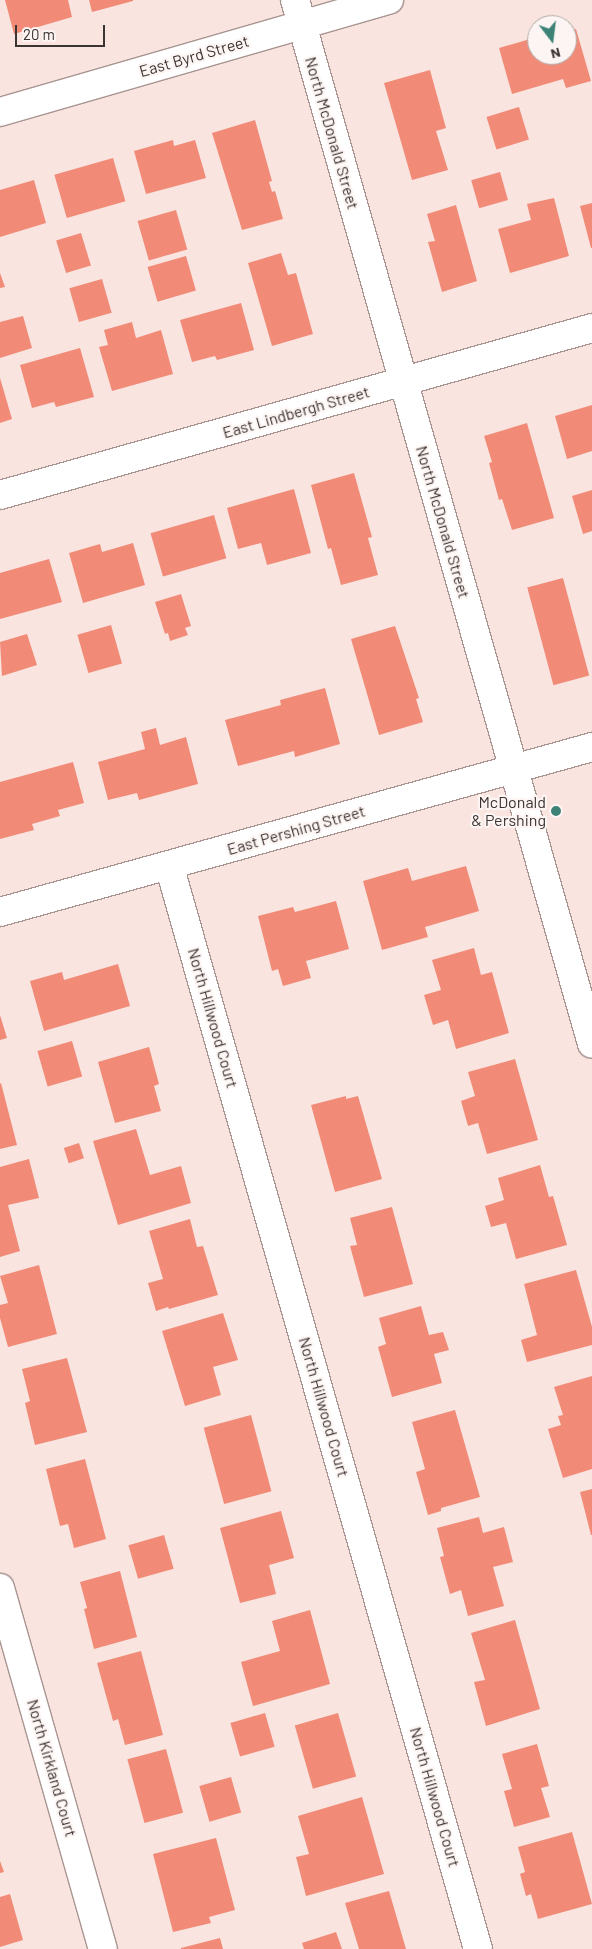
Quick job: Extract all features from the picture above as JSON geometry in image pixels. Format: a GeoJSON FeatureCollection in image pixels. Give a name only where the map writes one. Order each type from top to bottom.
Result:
{"type":"FeatureCollection","features":[{"type":"Feature","properties":{"kind":"street","name":"East Byrd Street"},"geometry":{"type":"LineString","coordinates":[[0,112],[298,13],[389,0]]}},
{"type":"Feature","properties":{"kind":"street","name":"North McDonald Street"},"geometry":{"type":"LineString","coordinates":[[298,13],[592,1044]]}},
{"type":"Feature","properties":{"kind":"street","name":"East Lindbergh Street"},"geometry":{"type":"LineString","coordinates":[[0,495],[592,328]]}},
{"type":"Feature","properties":{"kind":"street","name":"East Pershing Street"},"geometry":{"type":"LineString","coordinates":[[0,912],[592,747]]}},
{"type":"Feature","properties":{"kind":"street","name":"North Hillwood Court"},"geometry":{"type":"LineString","coordinates":[[169,865],[478,1949]]}},
{"type":"Feature","properties":{"kind":"street","name":"North Kirkland Court"},"geometry":{"type":"LineString","coordinates":[[0,1588],[103,1949]]}},
{"type":"Feature","properties":{"kind":"building"},"geometry":{"type":"Polygon","coordinates":[[[5,0],[68,0],[72,17],[14,34],[5,0]]]}},
{"type":"Feature","properties":{"kind":"building"},"geometry":{"type":"Polygon","coordinates":[[[89,0],[133,0],[133,1],[92,12],[89,0]]]}},
{"type":"Feature","properties":{"kind":"building"},"geometry":{"type":"Polygon","coordinates":[[[577,32],[591,81],[566,88],[563,79],[512,94],[499,48],[527,40],[527,65],[577,65],[577,32]]]}},
{"type":"Feature","properties":{"kind":"building"},"geometry":{"type":"Polygon","coordinates":[[[430,70],[446,128],[436,131],[448,170],[412,180],[384,83],[430,70]]]}},
{"type":"Feature","properties":{"kind":"building"},"geometry":{"type":"Polygon","coordinates":[[[519,107],[529,140],[496,149],[486,117],[519,107]]]}},
{"type":"Feature","properties":{"kind":"building"},"geometry":{"type":"Polygon","coordinates":[[[255,120],[272,181],[269,182],[272,192],[275,191],[283,219],[242,230],[212,133],[255,120]]]}},
{"type":"Feature","properties":{"kind":"building"},"geometry":{"type":"Polygon","coordinates":[[[173,140],[174,146],[195,140],[206,178],[146,194],[134,151],[173,140]]]}},
{"type":"Feature","properties":{"kind":"building"},"geometry":{"type":"Polygon","coordinates":[[[113,158],[125,201],[67,218],[54,175],[113,158]]]}},
{"type":"Feature","properties":{"kind":"building"},"geometry":{"type":"Polygon","coordinates":[[[500,172],[508,200],[479,208],[471,180],[500,172]]]}},
{"type":"Feature","properties":{"kind":"building"},"geometry":{"type":"Polygon","coordinates":[[[34,180],[46,223],[0,237],[0,190],[34,180]]]}},
{"type":"Feature","properties":{"kind":"building"},"geometry":{"type":"Polygon","coordinates":[[[554,198],[569,256],[510,273],[498,229],[531,220],[527,204],[554,198]]]}},
{"type":"Feature","properties":{"kind":"building"},"geometry":{"type":"Polygon","coordinates":[[[592,203],[592,248],[591,248],[580,206],[592,203]]]}},
{"type":"Feature","properties":{"kind":"building"},"geometry":{"type":"Polygon","coordinates":[[[456,205],[477,281],[442,292],[428,242],[435,241],[427,214],[456,205]]]}},
{"type":"Feature","properties":{"kind":"building"},"geometry":{"type":"Polygon","coordinates":[[[176,210],[187,249],[149,260],[138,221],[176,210]]]}},
{"type":"Feature","properties":{"kind":"building"},"geometry":{"type":"Polygon","coordinates":[[[81,233],[91,266],[66,273],[56,241],[81,233]]]}},
{"type":"Feature","properties":{"kind":"building"},"geometry":{"type":"Polygon","coordinates":[[[281,253],[288,275],[296,273],[313,334],[272,346],[248,263],[281,253]]]}},
{"type":"Feature","properties":{"kind":"building"},"geometry":{"type":"Polygon","coordinates":[[[186,256],[196,291],[157,302],[148,267],[186,256]]]}},
{"type":"Feature","properties":{"kind":"building"},"geometry":{"type":"Polygon","coordinates":[[[0,273],[5,287],[0,288],[0,273]]]}},
{"type":"Feature","properties":{"kind":"building"},"geometry":{"type":"Polygon","coordinates":[[[102,279],[112,313],[79,322],[69,288],[102,279]]]}},
{"type":"Feature","properties":{"kind":"building"},"geometry":{"type":"Polygon","coordinates":[[[241,303],[254,350],[217,360],[215,356],[192,362],[180,320],[241,303]]]}},
{"type":"Feature","properties":{"kind":"building"},"geometry":{"type":"Polygon","coordinates":[[[23,316],[32,348],[0,358],[0,322],[23,316]]]}},
{"type":"Feature","properties":{"kind":"building"},"geometry":{"type":"Polygon","coordinates":[[[132,322],[136,338],[161,330],[173,374],[112,391],[99,347],[108,345],[104,330],[132,322]]]}},
{"type":"Feature","properties":{"kind":"building"},"geometry":{"type":"Polygon","coordinates":[[[80,348],[94,397],[56,407],[54,402],[32,408],[20,365],[80,348]]]}},
{"type":"Feature","properties":{"kind":"building"},"geometry":{"type":"Polygon","coordinates":[[[0,378],[12,419],[0,423],[0,378]]]}},
{"type":"Feature","properties":{"kind":"building"},"geometry":{"type":"Polygon","coordinates":[[[592,405],[592,451],[567,459],[555,416],[592,405]]]}},
{"type":"Feature","properties":{"kind":"building"},"geometry":{"type":"Polygon","coordinates":[[[527,423],[554,518],[512,530],[502,499],[499,500],[489,463],[492,462],[484,436],[527,423]]]}},
{"type":"Feature","properties":{"kind":"building"},"geometry":{"type":"Polygon","coordinates":[[[354,473],[372,537],[368,538],[378,575],[341,585],[331,548],[328,549],[311,485],[354,473]]]}},
{"type":"Feature","properties":{"kind":"building"},"geometry":{"type":"Polygon","coordinates":[[[294,489],[311,553],[267,565],[261,543],[238,549],[227,508],[294,489]]]}},
{"type":"Feature","properties":{"kind":"building"},"geometry":{"type":"Polygon","coordinates":[[[592,490],[592,531],[583,534],[572,496],[592,490]]]}},
{"type":"Feature","properties":{"kind":"building"},"geometry":{"type":"Polygon","coordinates":[[[214,515],[226,558],[163,576],[151,533],[214,515]]]}},
{"type":"Feature","properties":{"kind":"building"},"geometry":{"type":"Polygon","coordinates":[[[133,543],[145,585],[83,603],[69,553],[100,544],[102,552],[133,543]]]}},
{"type":"Feature","properties":{"kind":"building"},"geometry":{"type":"Polygon","coordinates":[[[49,559],[62,602],[0,619],[0,573],[49,559]]]}},
{"type":"Feature","properties":{"kind":"building"},"geometry":{"type":"Polygon","coordinates":[[[563,578],[589,676],[553,685],[527,588],[563,578]]]}},
{"type":"Feature","properties":{"kind":"building"},"geometry":{"type":"Polygon","coordinates":[[[181,594],[191,626],[185,628],[188,635],[170,641],[168,633],[165,634],[155,602],[181,594]]]}},
{"type":"Feature","properties":{"kind":"building"},"geometry":{"type":"Polygon","coordinates":[[[111,625],[122,663],[88,673],[77,635],[111,625]]]}},
{"type":"Feature","properties":{"kind":"building"},"geometry":{"type":"Polygon","coordinates":[[[395,626],[419,698],[416,699],[423,722],[379,735],[351,639],[395,626]]]}},
{"type":"Feature","properties":{"kind":"building"},"geometry":{"type":"Polygon","coordinates":[[[27,634],[37,665],[2,676],[0,642],[27,634]]]}},
{"type":"Feature","properties":{"kind":"building"},"geometry":{"type":"Polygon","coordinates":[[[325,688],[340,744],[295,757],[294,751],[238,766],[225,720],[281,705],[280,700],[325,688]]]}},
{"type":"Feature","properties":{"kind":"building"},"geometry":{"type":"Polygon","coordinates":[[[156,728],[160,745],[186,737],[198,784],[139,800],[137,793],[108,800],[98,762],[145,749],[141,732],[156,728]]]}},
{"type":"Feature","properties":{"kind":"building"},"geometry":{"type":"Polygon","coordinates":[[[73,762],[84,803],[58,810],[60,816],[32,824],[34,830],[0,839],[0,782],[73,762]]]}},
{"type":"Feature","properties":{"kind":"building"},"geometry":{"type":"Polygon","coordinates":[[[466,866],[479,911],[425,927],[428,937],[382,950],[363,881],[408,868],[412,881],[466,866]]]}},
{"type":"Feature","properties":{"kind":"building"},"geometry":{"type":"Polygon","coordinates":[[[336,901],[349,949],[306,961],[311,978],[283,986],[278,969],[272,971],[258,916],[293,907],[295,912],[336,901]]]}},
{"type":"Feature","properties":{"kind":"building"},"geometry":{"type":"Polygon","coordinates":[[[474,948],[481,975],[492,972],[509,1033],[456,1049],[448,1020],[433,1025],[424,995],[441,990],[432,960],[474,948]]]}},
{"type":"Feature","properties":{"kind":"building"},"geometry":{"type":"Polygon","coordinates":[[[118,964],[130,1006],[44,1031],[30,981],[62,972],[64,980],[118,964]]]}},
{"type":"Feature","properties":{"kind":"building"},"geometry":{"type":"Polygon","coordinates":[[[0,1015],[7,1038],[0,1040],[0,1015]]]}},
{"type":"Feature","properties":{"kind":"building"},"geometry":{"type":"Polygon","coordinates":[[[72,1041],[82,1077],[48,1086],[37,1051],[72,1041]]]}},
{"type":"Feature","properties":{"kind":"building"},"geometry":{"type":"Polygon","coordinates":[[[149,1047],[159,1084],[154,1086],[161,1111],[115,1123],[98,1062],[149,1047]]]}},
{"type":"Feature","properties":{"kind":"building"},"geometry":{"type":"Polygon","coordinates":[[[515,1059],[538,1140],[487,1154],[478,1123],[468,1126],[461,1101],[475,1096],[468,1072],[515,1059]]]}},
{"type":"Feature","properties":{"kind":"building"},"geometry":{"type":"Polygon","coordinates":[[[0,1084],[17,1145],[0,1149],[0,1084]]]}},
{"type":"Feature","properties":{"kind":"building"},"geometry":{"type":"Polygon","coordinates":[[[346,1096],[346,1099],[358,1096],[382,1179],[335,1192],[311,1105],[346,1096]]]}},
{"type":"Feature","properties":{"kind":"building"},"geometry":{"type":"Polygon","coordinates":[[[136,1129],[150,1175],[181,1166],[191,1203],[118,1225],[93,1141],[136,1129]]]}},
{"type":"Feature","properties":{"kind":"building"},"geometry":{"type":"Polygon","coordinates":[[[79,1143],[84,1158],[69,1163],[64,1148],[79,1143]]]}},
{"type":"Feature","properties":{"kind":"building"},"geometry":{"type":"Polygon","coordinates":[[[29,1159],[39,1198],[8,1205],[20,1251],[0,1257],[0,1167],[29,1159]]]}},
{"type":"Feature","properties":{"kind":"building"},"geometry":{"type":"Polygon","coordinates":[[[540,1165],[549,1197],[553,1196],[567,1245],[516,1259],[506,1223],[491,1227],[485,1206],[504,1200],[498,1178],[540,1165]]]}},
{"type":"Feature","properties":{"kind":"building"},"geometry":{"type":"Polygon","coordinates":[[[392,1207],[413,1284],[364,1297],[350,1246],[357,1245],[350,1218],[392,1207]]]}},
{"type":"Feature","properties":{"kind":"building"},"geometry":{"type":"Polygon","coordinates":[[[190,1219],[197,1247],[203,1246],[218,1295],[156,1311],[148,1283],[163,1279],[149,1231],[190,1219]]]}},
{"type":"Feature","properties":{"kind":"building"},"geometry":{"type":"Polygon","coordinates":[[[39,1265],[57,1334],[8,1347],[0,1318],[0,1305],[8,1303],[0,1276],[39,1265]]]}},
{"type":"Feature","properties":{"kind":"building"},"geometry":{"type":"Polygon","coordinates":[[[576,1270],[592,1327],[592,1345],[527,1362],[521,1340],[537,1335],[524,1284],[576,1270]]]}},
{"type":"Feature","properties":{"kind":"building"},"geometry":{"type":"Polygon","coordinates":[[[421,1306],[429,1335],[443,1332],[449,1350],[434,1354],[442,1383],[392,1397],[378,1347],[386,1344],[379,1318],[421,1306]]]}},
{"type":"Feature","properties":{"kind":"building"},"geometry":{"type":"Polygon","coordinates":[[[223,1313],[238,1360],[213,1367],[221,1395],[185,1406],[162,1331],[223,1313]]]}},
{"type":"Feature","properties":{"kind":"building"},"geometry":{"type":"Polygon","coordinates":[[[67,1358],[87,1432],[35,1445],[25,1403],[30,1401],[22,1369],[67,1358]]]}},
{"type":"Feature","properties":{"kind":"building"},"geometry":{"type":"Polygon","coordinates":[[[592,1376],[592,1469],[563,1478],[548,1429],[561,1425],[558,1416],[563,1415],[554,1387],[592,1376]]]}},
{"type":"Feature","properties":{"kind":"building"},"geometry":{"type":"Polygon","coordinates":[[[455,1410],[480,1497],[441,1508],[441,1511],[428,1515],[416,1472],[425,1469],[412,1422],[455,1410]]]}},
{"type":"Feature","properties":{"kind":"building"},"geometry":{"type":"Polygon","coordinates":[[[251,1415],[271,1491],[224,1504],[204,1428],[251,1415]]]}},
{"type":"Feature","properties":{"kind":"building"},"geometry":{"type":"Polygon","coordinates":[[[85,1459],[106,1539],[74,1548],[68,1524],[60,1526],[46,1469],[85,1459]]]}},
{"type":"Feature","properties":{"kind":"building"},"geometry":{"type":"Polygon","coordinates":[[[592,1489],[592,1535],[591,1535],[580,1492],[592,1489]]]}},
{"type":"Feature","properties":{"kind":"building"},"geometry":{"type":"Polygon","coordinates":[[[281,1511],[294,1558],[269,1565],[276,1594],[240,1603],[220,1528],[281,1511]]]}},
{"type":"Feature","properties":{"kind":"building"},"geometry":{"type":"Polygon","coordinates":[[[479,1517],[483,1533],[504,1527],[513,1562],[493,1567],[504,1606],[468,1616],[461,1590],[450,1594],[440,1557],[444,1556],[437,1528],[479,1517]]]}},
{"type":"Feature","properties":{"kind":"building"},"geometry":{"type":"Polygon","coordinates":[[[164,1535],[174,1569],[138,1579],[128,1545],[164,1535]]]}},
{"type":"Feature","properties":{"kind":"building"},"geometry":{"type":"Polygon","coordinates":[[[120,1571],[137,1637],[94,1649],[84,1609],[87,1608],[80,1582],[120,1571]]]}},
{"type":"Feature","properties":{"kind":"building"},"geometry":{"type":"Polygon","coordinates":[[[310,1610],[330,1684],[253,1706],[241,1662],[280,1651],[272,1621],[310,1610]]]}},
{"type":"Feature","properties":{"kind":"building"},"geometry":{"type":"Polygon","coordinates":[[[515,1620],[540,1709],[486,1726],[474,1682],[485,1680],[471,1633],[515,1620]]]}},
{"type":"Feature","properties":{"kind":"building"},"geometry":{"type":"Polygon","coordinates":[[[141,1651],[163,1735],[125,1745],[118,1719],[113,1721],[97,1663],[141,1651]]]}},
{"type":"Feature","properties":{"kind":"building"},"geometry":{"type":"Polygon","coordinates":[[[265,1713],[275,1747],[240,1757],[230,1723],[265,1713]]]}},
{"type":"Feature","properties":{"kind":"building"},"geometry":{"type":"Polygon","coordinates":[[[338,1713],[356,1776],[313,1789],[295,1725],[338,1713]]]}},
{"type":"Feature","properties":{"kind":"building"},"geometry":{"type":"Polygon","coordinates":[[[537,1744],[549,1786],[541,1788],[550,1817],[514,1827],[504,1791],[512,1789],[502,1754],[537,1744]]]}},
{"type":"Feature","properties":{"kind":"building"},"geometry":{"type":"Polygon","coordinates":[[[166,1749],[183,1813],[144,1823],[127,1759],[166,1749]]]}},
{"type":"Feature","properties":{"kind":"building"},"geometry":{"type":"Polygon","coordinates":[[[231,1777],[241,1813],[209,1822],[199,1786],[231,1777]]]}},
{"type":"Feature","properties":{"kind":"building"},"geometry":{"type":"Polygon","coordinates":[[[362,1797],[384,1874],[306,1896],[296,1857],[309,1854],[298,1816],[362,1797]]]}},
{"type":"Feature","properties":{"kind":"building"},"geometry":{"type":"Polygon","coordinates":[[[572,1832],[592,1904],[538,1919],[531,1894],[526,1896],[520,1874],[525,1872],[518,1847],[572,1832]]]}},
{"type":"Feature","properties":{"kind":"building"},"geometry":{"type":"Polygon","coordinates":[[[216,1838],[235,1910],[209,1917],[211,1923],[173,1932],[153,1854],[216,1838]]]}},
{"type":"Feature","properties":{"kind":"building"},"geometry":{"type":"Polygon","coordinates":[[[0,1861],[4,1872],[0,1873],[0,1861]]]}},
{"type":"Feature","properties":{"kind":"building"},"geometry":{"type":"Polygon","coordinates":[[[389,1891],[406,1949],[359,1949],[345,1903],[389,1891]]]}},
{"type":"Feature","properties":{"kind":"building"},"geometry":{"type":"Polygon","coordinates":[[[10,1894],[23,1940],[0,1947],[0,1897],[10,1894]]]}},
{"type":"Feature","properties":{"kind":"building"},"geometry":{"type":"Polygon","coordinates":[[[336,1932],[342,1949],[304,1949],[302,1943],[336,1932]]]}},
{"type":"Feature","properties":{"kind":"building"},"geometry":{"type":"Polygon","coordinates":[[[220,1938],[223,1949],[181,1949],[181,1948],[220,1938]]]}},
{"type":"Feature","properties":{"kind":"place","name":"McDonald & Pershing"},"geometry":{"type":"Point","coordinates":[556,811]}}]}
